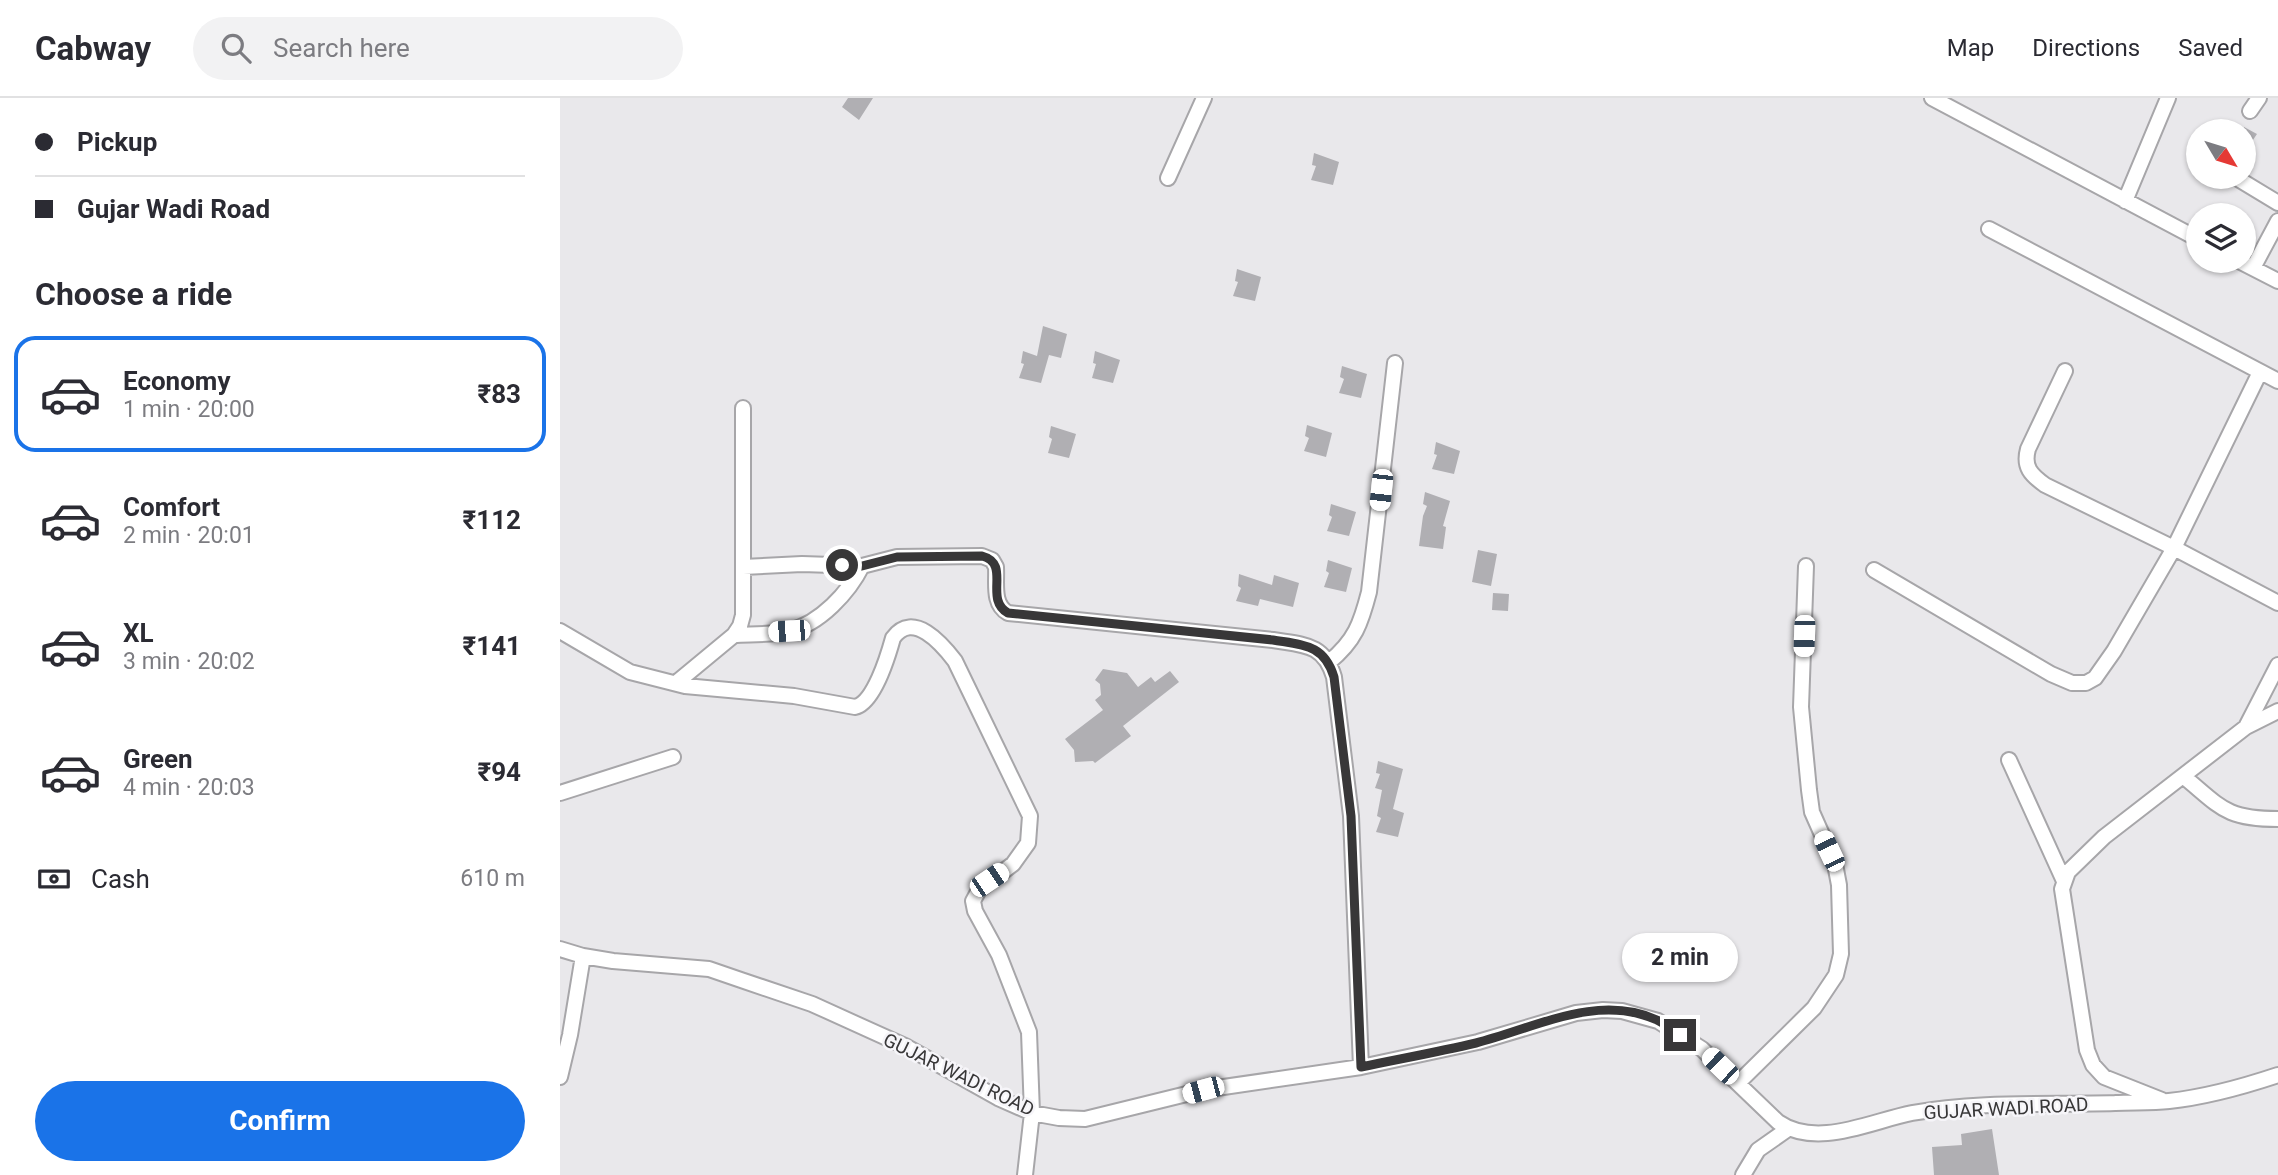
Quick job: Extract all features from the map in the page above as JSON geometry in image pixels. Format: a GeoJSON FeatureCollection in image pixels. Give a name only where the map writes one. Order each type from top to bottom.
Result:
{"type":"FeatureCollection","features":[{"type":"Feature","properties":{"kind":"street"},"geometry":{"type":"LineString","coordinates":[[1168,178],[1204,98]]}},
{"type":"Feature","properties":{"kind":"street"},"geometry":{"type":"LineString","coordinates":[[1932,98],[2186,233]]}},
{"type":"Feature","properties":{"kind":"street"},"geometry":{"type":"LineString","coordinates":[[2125,201],[2168,98]]}},
{"type":"Feature","properties":{"kind":"street"},"geometry":{"type":"LineString","coordinates":[[2250,111],[2259,98]]}},
{"type":"Feature","properties":{"kind":"street"},"geometry":{"type":"LineString","coordinates":[[2255,189],[2278,203]]}},
{"type":"Feature","properties":{"kind":"street"},"geometry":{"type":"LineString","coordinates":[[2256,262],[2278,221]]}},
{"type":"Feature","properties":{"kind":"street"},"geometry":{"type":"LineString","coordinates":[[1989,229],[2278,382]]}},
{"type":"Feature","properties":{"kind":"street"},"geometry":{"type":"LineString","coordinates":[[2256,270],[2278,281]]}},
{"type":"Feature","properties":{"kind":"street"},"geometry":{"type":"LineString","coordinates":[[1329,662],[1343,651],[1354,636],[1362,620],[1369,592],[1395,363]]}},
{"type":"Feature","properties":{"kind":"street"},"geometry":{"type":"LineString","coordinates":[[2065,371],[2028,449],[2025,459],[2033,476],[2045,485],[2278,603]]}},
{"type":"Feature","properties":{"kind":"street"},"geometry":{"type":"LineString","coordinates":[[1874,570],[2051,674],[2077,684],[2086,683],[2095,678],[2114,651],[2174,548],[2260,372]]}},
{"type":"Feature","properties":{"kind":"street"},"geometry":{"type":"LineString","coordinates":[[676,683],[734,635],[743,614],[743,408]]}},
{"type":"Feature","properties":{"kind":"street"},"geometry":{"type":"LineString","coordinates":[[743,567],[802,564],[862,566],[897,557],[982,556],[992,560],[996,567],[997,601],[1000,608],[1008,613],[1306,645],[1322,654],[1329,662],[1334,677],[1351,816],[1361,1067]]}},
{"type":"Feature","properties":{"kind":"street"},"geometry":{"type":"LineString","coordinates":[[734,635],[789,631],[804,625],[846,593],[862,566]]}},
{"type":"Feature","properties":{"kind":"street"},"geometry":{"type":"LineString","coordinates":[[1738,1083],[1814,1008],[1836,975],[1841,954],[1841,917],[1835,864],[1812,812],[1807,776],[1801,706],[1806,566]]}},
{"type":"Feature","properties":{"kind":"street"},"geometry":{"type":"LineString","coordinates":[[560,631],[631,672],[697,688],[794,696],[855,707],[861,706],[870,696],[893,638],[901,630],[925,631],[937,640],[955,661],[1030,816],[1028,844],[1013,864],[979,890],[973,901],[975,911],[999,955],[1029,1032],[1032,1113],[1025,1175]]}},
{"type":"Feature","properties":{"kind":"street"},"geometry":{"type":"LineString","coordinates":[[2246,727],[2278,665]]}},
{"type":"Feature","properties":{"kind":"street"},"geometry":{"type":"LineString","coordinates":[[2167,1102],[2104,1077],[2093,1065],[2087,1049],[2062,889],[2064,881],[2075,863],[2104,837],[2246,727],[2278,711]]}},
{"type":"Feature","properties":{"kind":"street"},"geometry":{"type":"LineString","coordinates":[[560,793],[673,757]]}},
{"type":"Feature","properties":{"kind":"street"},"geometry":{"type":"LineString","coordinates":[[2009,760],[2064,881]]}},
{"type":"Feature","properties":{"kind":"street"},"geometry":{"type":"LineString","coordinates":[[2183,776],[2218,806],[2232,814],[2254,819],[2278,819]]}},
{"type":"Feature","properties":{"kind":"street","name":"GUJAR WADI ROAD"},"geometry":{"type":"LineString","coordinates":[[560,949],[613,961],[709,969],[812,1004],[907,1047],[998,1098],[1032,1113],[1059,1118],[1085,1119],[1203,1090],[1361,1067],[1478,1042],[1576,1013],[1603,1010],[1622,1011],[1658,1021],[1702,1049],[1788,1129],[1804,1133],[1819,1134],[1913,1113],[2006,1104],[2167,1102],[2213,1095],[2278,1075]]}},
{"type":"Feature","properties":{"kind":"street"},"geometry":{"type":"LineString","coordinates":[[560,1077],[583,956]]}},
{"type":"Feature","properties":{"kind":"street"},"geometry":{"type":"LineString","coordinates":[[1743,1175],[1758,1150],[1788,1129]]}},
{"type":"Feature","properties":{"kind":"building"},"geometry":{"type":"Polygon","coordinates":[[[848,98],[873,98],[859,120],[842,107],[848,98]]]}},
{"type":"Feature","properties":{"kind":"building"},"geometry":{"type":"Polygon","coordinates":[[[1314,153],[1339,162],[1333,185],[1311,180],[1316,166],[1312,165],[1314,153]]]}},
{"type":"Feature","properties":{"kind":"building"},"geometry":{"type":"Polygon","coordinates":[[[1237,269],[1261,277],[1255,301],[1233,296],[1238,282],[1235,281],[1237,269]]]}},
{"type":"Feature","properties":{"kind":"building"},"geometry":{"type":"Polygon","coordinates":[[[1043,326],[1067,334],[1061,358],[1049,355],[1041,383],[1019,378],[1024,364],[1021,363],[1023,351],[1037,356],[1043,326]]]}},
{"type":"Feature","properties":{"kind":"building"},"geometry":{"type":"Polygon","coordinates":[[[1095,351],[1120,360],[1113,383],[1092,378],[1096,364],[1093,363],[1095,351]]]}},
{"type":"Feature","properties":{"kind":"building"},"geometry":{"type":"Polygon","coordinates":[[[1342,366],[1367,374],[1361,398],[1339,393],[1344,379],[1340,377],[1342,366]]]}},
{"type":"Feature","properties":{"kind":"building"},"geometry":{"type":"Polygon","coordinates":[[[1307,425],[1332,433],[1326,457],[1304,451],[1309,438],[1305,436],[1307,425]]]}},
{"type":"Feature","properties":{"kind":"building"},"geometry":{"type":"Polygon","coordinates":[[[1051,426],[1076,434],[1069,458],[1048,453],[1052,439],[1049,437],[1051,426]]]}},
{"type":"Feature","properties":{"kind":"building"},"geometry":{"type":"Polygon","coordinates":[[[1436,442],[1460,451],[1454,474],[1432,469],[1437,455],[1434,454],[1436,442]]]}},
{"type":"Feature","properties":{"kind":"building"},"geometry":{"type":"Polygon","coordinates":[[[1425,492],[1450,501],[1443,526],[1446,527],[1443,549],[1419,546],[1427,506],[1423,504],[1425,492]]]}},
{"type":"Feature","properties":{"kind":"building"},"geometry":{"type":"Polygon","coordinates":[[[1331,504],[1356,512],[1349,536],[1327,531],[1332,517],[1329,515],[1331,504]]]}},
{"type":"Feature","properties":{"kind":"building"},"geometry":{"type":"Polygon","coordinates":[[[1478,550],[1497,554],[1491,586],[1472,582],[1478,550]]]}},
{"type":"Feature","properties":{"kind":"building"},"geometry":{"type":"Polygon","coordinates":[[[1328,560],[1352,568],[1346,592],[1324,587],[1329,573],[1326,571],[1328,560]]]}},
{"type":"Feature","properties":{"kind":"building"},"geometry":{"type":"Polygon","coordinates":[[[1239,574],[1272,585],[1274,575],[1299,583],[1293,607],[1260,599],[1258,606],[1236,601],[1241,588],[1238,586],[1239,574]]]}},
{"type":"Feature","properties":{"kind":"building"},"geometry":{"type":"Polygon","coordinates":[[[1493,593],[1509,594],[1508,611],[1492,610],[1493,593]]]}},
{"type":"Feature","properties":{"kind":"building"},"geometry":{"type":"Polygon","coordinates":[[[1103,669],[1127,673],[1138,687],[1151,677],[1155,682],[1170,671],[1179,682],[1123,726],[1131,736],[1095,763],[1075,762],[1074,750],[1065,739],[1103,710],[1095,700],[1101,695],[1100,684],[1095,680],[1103,669]]]}},
{"type":"Feature","properties":{"kind":"building"},"geometry":{"type":"Polygon","coordinates":[[[1378,761],[1403,769],[1393,809],[1404,813],[1398,837],[1376,832],[1381,818],[1377,816],[1382,790],[1375,788],[1380,774],[1376,773],[1378,761]]]}},
{"type":"Feature","properties":{"kind":"building"},"geometry":{"type":"Polygon","coordinates":[[[1992,1129],[1999,1175],[1934,1175],[1932,1147],[1962,1145],[1961,1134],[1992,1129]]]}},
{"type":"Feature","properties":{"kind":"route"},"geometry":{"type":"LineString","coordinates":[[842,565],[862,566],[897,557],[982,556],[995,562],[997,601],[1000,608],[1008,613],[1273,640],[1306,645],[1322,654],[1329,662],[1334,677],[1348,783],[1361,1067],[1478,1042],[1576,1013],[1603,1010],[1639,1014],[1658,1021],[1680,1035]]}}]}
